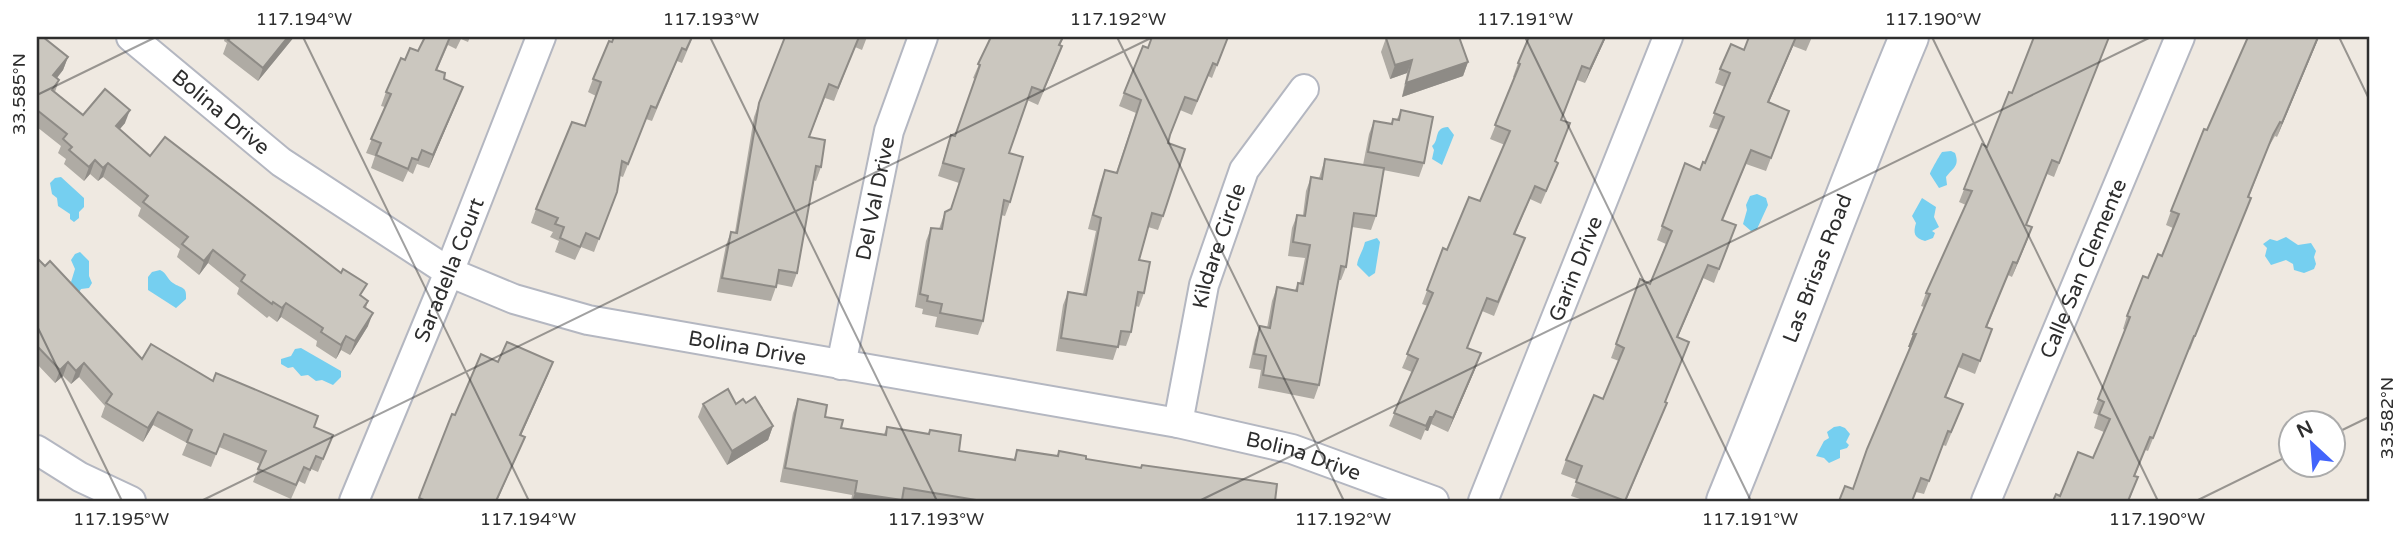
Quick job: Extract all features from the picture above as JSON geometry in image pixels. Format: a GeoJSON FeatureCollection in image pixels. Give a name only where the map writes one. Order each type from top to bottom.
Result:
{"type":"FeatureCollection","features":[{"type":"Feature","properties":{"kind":"street","name":"Bolina Drive"},"geometry":{"type":"LineString","coordinates":[[131,37],[281,162],[449,272],[514,299],[588,320],[1178,423],[1292,449],[1434,501]]}},
{"type":"Feature","properties":{"kind":"street","name":"Saradella Court"},"geometry":{"type":"LineString","coordinates":[[354,501],[449,272],[541,37]]}},
{"type":"Feature","properties":{"kind":"street","name":"Del Val Drive"},"geometry":{"type":"LineString","coordinates":[[841,365],[888,131],[923,37]]}},
{"type":"Feature","properties":{"kind":"street","name":"Garin Drive"},"geometry":{"type":"LineString","coordinates":[[1483,501],[1668,37]]}},
{"type":"Feature","properties":{"kind":"street","name":"Las Brisas Road"},"geometry":{"type":"LineString","coordinates":[[1726,501],[1780,370],[1867,138],[1909,37]]}},
{"type":"Feature","properties":{"kind":"street","name":"Calle San Clemente"},"geometry":{"type":"LineString","coordinates":[[1986,501],[2180,37]]}},
{"type":"Feature","properties":{"kind":"street","name":"Kildare Circle"},"geometry":{"type":"LineString","coordinates":[[1178,423],[1204,285],[1244,170],[1304,89]]}},
{"type":"Feature","properties":{"kind":"street"},"geometry":{"type":"LineString","coordinates":[[37,450],[80,477],[131,501]]}},
{"type":"Feature","properties":{"kind":"water"},"geometry":{"type":"Polygon","coordinates":[[[1448,127],[1454,135],[1442,165],[1432,159],[1432,146],[1438,132],[1448,127]]]}},
{"type":"Feature","properties":{"kind":"water"},"geometry":{"type":"Polygon","coordinates":[[[1942,152],[1955,153],[1956,164],[1946,177],[1947,185],[1939,188],[1930,173],[1942,152]]]}},
{"type":"Feature","properties":{"kind":"water"},"geometry":{"type":"Polygon","coordinates":[[[61,177],[84,198],[84,207],[74,222],[70,219],[70,214],[58,206],[57,198],[52,194],[50,183],[61,177]]]}},
{"type":"Feature","properties":{"kind":"water"},"geometry":{"type":"Polygon","coordinates":[[[1757,194],[1766,198],[1768,205],[1757,229],[1751,231],[1743,224],[1746,205],[1750,196],[1757,194]]]}},
{"type":"Feature","properties":{"kind":"water"},"geometry":{"type":"Polygon","coordinates":[[[1922,198],[1936,207],[1934,217],[1939,227],[1932,231],[1935,233],[1933,238],[1925,241],[1915,235],[1916,223],[1912,216],[1922,198]]]}},
{"type":"Feature","properties":{"kind":"water"},"geometry":{"type":"Polygon","coordinates":[[[2286,237],[2298,245],[2311,243],[2316,251],[2314,269],[2304,273],[2294,270],[2293,264],[2286,260],[2271,265],[2265,256],[2267,248],[2263,244],[2270,239],[2277,241],[2286,237]]]}},
{"type":"Feature","properties":{"kind":"water"},"geometry":{"type":"Polygon","coordinates":[[[1377,238],[1380,242],[1375,273],[1369,277],[1357,265],[1365,242],[1377,238]]]}},
{"type":"Feature","properties":{"kind":"water"},"geometry":{"type":"Polygon","coordinates":[[[80,252],[89,261],[92,283],[78,294],[71,282],[75,269],[71,260],[80,252]]]}},
{"type":"Feature","properties":{"kind":"water"},"geometry":{"type":"Polygon","coordinates":[[[160,270],[186,292],[186,299],[176,308],[148,290],[148,277],[152,272],[160,270]]]}},
{"type":"Feature","properties":{"kind":"water"},"geometry":{"type":"Polygon","coordinates":[[[301,348],[341,371],[341,377],[333,385],[322,380],[316,381],[308,375],[301,376],[293,367],[288,368],[281,364],[281,359],[291,356],[295,349],[301,348]]]}},
{"type":"Feature","properties":{"kind":"water"},"geometry":{"type":"Polygon","coordinates":[[[1840,426],[1850,434],[1846,442],[1849,445],[1840,450],[1840,458],[1829,463],[1816,456],[1824,441],[1829,438],[1827,432],[1840,426]]]}},
{"type":"Feature","properties":{"kind":"building"},"geometry":{"type":"Polygon","coordinates":[[[37,37],[43,37],[68,57],[53,75],[59,80],[52,90],[83,115],[105,89],[130,110],[116,126],[150,156],[165,137],[341,273],[343,269],[367,284],[360,295],[368,301],[364,307],[373,313],[355,341],[346,336],[341,345],[321,332],[323,328],[286,303],[282,308],[273,302],[272,304],[241,281],[245,275],[213,250],[204,261],[182,244],[188,237],[143,202],[148,196],[108,163],[103,168],[95,160],[89,167],[69,150],[72,147],[63,139],[67,134],[37,110],[37,37]]]}},
{"type":"Feature","properties":{"kind":"building"},"geometry":{"type":"Polygon","coordinates":[[[231,37],[288,37],[263,68],[228,40],[231,37]]]}},
{"type":"Feature","properties":{"kind":"building"},"geometry":{"type":"Polygon","coordinates":[[[425,37],[450,37],[436,70],[445,73],[444,79],[463,87],[433,155],[422,150],[418,160],[412,158],[408,169],[376,155],[381,143],[371,139],[391,94],[386,92],[401,58],[405,60],[410,48],[418,51],[425,37]]]}},
{"type":"Feature","properties":{"kind":"building"},"geometry":{"type":"Polygon","coordinates":[[[614,37],[692,37],[686,50],[682,48],[656,108],[651,106],[628,164],[622,161],[617,192],[599,239],[586,233],[580,247],[560,238],[564,227],[555,224],[558,218],[536,209],[572,122],[585,126],[601,82],[593,79],[609,41],[612,42],[614,37]]]}},
{"type":"Feature","properties":{"kind":"building"},"geometry":{"type":"Polygon","coordinates":[[[785,37],[859,37],[838,88],[829,84],[809,137],[825,140],[821,167],[816,166],[797,273],[779,270],[776,287],[722,278],[731,232],[737,233],[759,103],[785,37]]]}},
{"type":"Feature","properties":{"kind":"building"},"geometry":{"type":"Polygon","coordinates":[[[991,37],[1063,37],[1059,45],[1062,46],[1043,91],[1032,87],[1009,153],[1023,157],[1010,202],[1004,200],[983,321],[940,313],[942,304],[927,301],[928,296],[920,294],[931,228],[942,229],[945,212],[951,209],[964,169],[943,163],[951,135],[955,136],[980,65],[978,64],[991,37]]]}},
{"type":"Feature","properties":{"kind":"building"},"geometry":{"type":"Polygon","coordinates":[[[1152,37],[1228,37],[1217,65],[1213,63],[1197,101],[1185,97],[1170,135],[1168,143],[1185,149],[1163,216],[1152,213],[1139,260],[1150,262],[1144,293],[1138,292],[1131,332],[1121,331],[1118,347],[1061,338],[1068,292],[1086,295],[1101,218],[1093,215],[1105,170],[1117,173],[1141,100],[1124,93],[1143,46],[1148,48],[1152,37]]]}},
{"type":"Feature","properties":{"kind":"building"},"geometry":{"type":"Polygon","coordinates":[[[1459,37],[1468,62],[1406,83],[1412,60],[1395,65],[1386,38],[1459,37]]]}},
{"type":"Feature","properties":{"kind":"building"},"geometry":{"type":"Polygon","coordinates":[[[1529,37],[1605,37],[1590,69],[1582,66],[1561,120],[1570,123],[1546,191],[1535,186],[1514,234],[1525,238],[1498,302],[1487,298],[1467,348],[1481,353],[1453,418],[1436,411],[1426,426],[1394,413],[1418,359],[1407,354],[1433,293],[1427,290],[1443,248],[1447,250],[1469,197],[1480,201],[1510,131],[1495,125],[1529,37]]]}},
{"type":"Feature","properties":{"kind":"building"},"geometry":{"type":"Polygon","coordinates":[[[1749,37],[1796,37],[1768,102],[1789,111],[1771,158],[1751,150],[1722,220],[1736,225],[1719,269],[1708,265],[1677,337],[1689,342],[1665,402],[1667,403],[1625,501],[1576,482],[1582,466],[1566,460],[1594,395],[1603,399],[1624,348],[1616,344],[1640,279],[1650,284],[1672,231],[1662,226],[1685,163],[1700,170],[1724,117],[1714,113],[1730,73],[1720,69],[1731,44],[1744,50],[1749,37]]]}},
{"type":"Feature","properties":{"kind":"building"},"geometry":{"type":"Polygon","coordinates":[[[2034,37],[2109,37],[2059,163],[2052,160],[2026,225],[2032,227],[2017,263],[2013,262],[1986,327],[1992,329],[1980,361],[1963,354],[1945,397],[1963,404],[1951,432],[1948,431],[1929,481],[1921,478],[1912,501],[1839,501],[1845,486],[1853,489],[1916,334],[1913,334],[1930,294],[1926,293],[1972,191],[1964,189],[1982,144],[1987,147],[2034,37]]]}},
{"type":"Feature","properties":{"kind":"building"},"geometry":{"type":"Polygon","coordinates":[[[2248,37],[2318,37],[2282,123],[2280,122],[2273,135],[2248,197],[2251,198],[2195,336],[2153,438],[2150,437],[2134,476],[2138,477],[2128,501],[2053,501],[2056,494],[2060,496],[2078,452],[2093,458],[2110,419],[2099,414],[2104,402],[2098,399],[2130,317],[2127,316],[2143,276],[2148,278],[2158,254],[2162,256],[2179,214],[2171,211],[2204,129],[2207,130],[2248,37]]]}},
{"type":"Feature","properties":{"kind":"building"},"geometry":{"type":"Polygon","coordinates":[[[1401,110],[1433,117],[1424,163],[1368,152],[1374,121],[1392,124],[1393,119],[1399,120],[1401,110]]]}},
{"type":"Feature","properties":{"kind":"building"},"geometry":{"type":"Polygon","coordinates":[[[1325,159],[1384,168],[1376,216],[1354,213],[1346,267],[1341,266],[1319,385],[1263,375],[1266,356],[1254,354],[1260,326],[1270,328],[1277,287],[1297,291],[1298,283],[1303,284],[1310,245],[1293,242],[1297,215],[1305,216],[1311,177],[1322,179],[1325,159]]]}},
{"type":"Feature","properties":{"kind":"building"},"geometry":{"type":"Polygon","coordinates":[[[37,258],[45,266],[50,261],[142,359],[151,344],[213,381],[216,373],[318,416],[314,427],[333,435],[323,459],[316,456],[310,470],[304,467],[296,485],[258,469],[266,451],[224,434],[216,454],[187,442],[192,430],[158,412],[148,428],[106,403],[112,394],[84,363],[76,371],[68,362],[60,370],[37,346],[37,258]]]}},
{"type":"Feature","properties":{"kind":"building"},"geometry":{"type":"Polygon","coordinates":[[[507,342],[553,362],[520,435],[525,437],[496,501],[426,501],[419,498],[452,414],[455,415],[481,354],[498,362],[507,342]]]}},
{"type":"Feature","properties":{"kind":"building"},"geometry":{"type":"Polygon","coordinates":[[[728,389],[736,404],[743,399],[746,403],[755,397],[773,426],[732,451],[703,404],[728,389]]]}},
{"type":"Feature","properties":{"kind":"building"},"geometry":{"type":"Polygon","coordinates":[[[798,399],[827,405],[825,417],[843,420],[841,428],[886,435],[887,427],[929,434],[930,430],[961,435],[959,451],[1015,460],[1017,450],[1058,456],[1059,451],[1086,456],[1086,459],[1141,468],[1142,465],[1277,484],[1275,501],[982,501],[904,488],[902,500],[855,493],[857,481],[785,468],[798,399]]]}}]}
